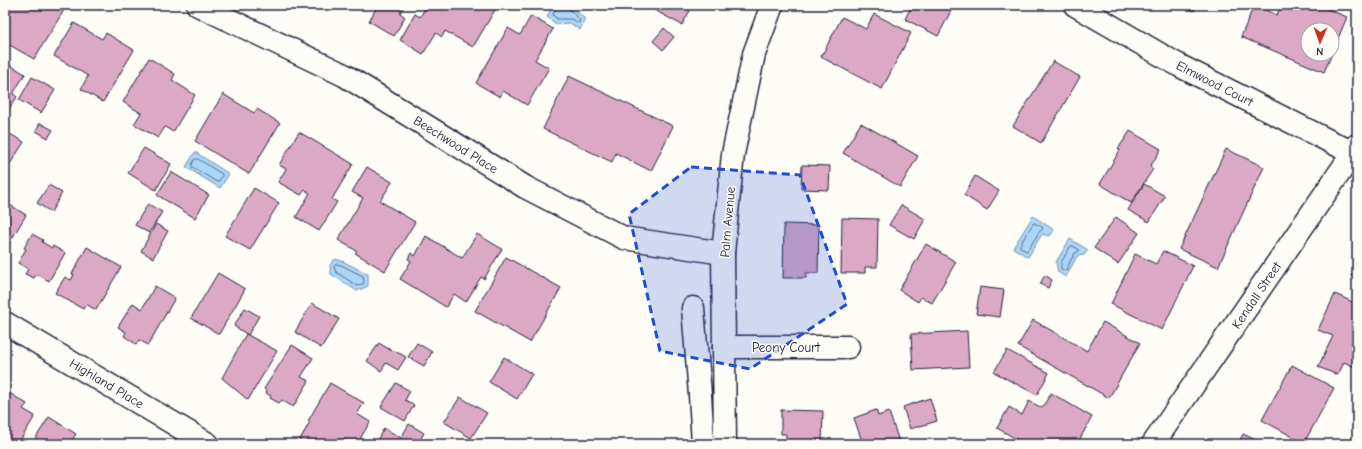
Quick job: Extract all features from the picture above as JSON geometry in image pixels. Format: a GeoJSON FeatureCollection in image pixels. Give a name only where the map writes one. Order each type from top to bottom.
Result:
{"type":"FeatureCollection","features":[{"type":"Feature","properties":{"kind":"street","name":"Beechwood Place"},"geometry":{"type":"LineString","coordinates":[[198,5],[344,75],[525,187],[624,238],[723,253]]}},
{"type":"Feature","properties":{"kind":"street","name":"Palm Avenue"},"geometry":{"type":"LineString","coordinates":[[725,444],[723,253],[733,154],[754,54],[772,5]]}},
{"type":"Feature","properties":{"kind":"street","name":"Elmwood Court"},"geometry":{"type":"LineString","coordinates":[[1075,5],[1180,66],[1356,151]]}},
{"type":"Feature","properties":{"kind":"street","name":"Kendall Street"},"geometry":{"type":"LineString","coordinates":[[1153,444],[1356,151]]}},
{"type":"Feature","properties":{"kind":"street"},"geometry":{"type":"LineString","coordinates":[[693,308],[703,444]]}},
{"type":"Feature","properties":{"kind":"street","name":"Highland Place"},"geometry":{"type":"LineString","coordinates":[[5,322],[208,444]]}},
{"type":"Feature","properties":{"kind":"street","name":"Peony Court"},"geometry":{"type":"LineString","coordinates":[[724,347],[848,347]]}},
{"type":"Feature","properties":{"kind":"highlighted area"},"geometry":{"type":"Polygon","coordinates":[[[691,167],[800,175],[847,304],[750,369],[660,351],[629,214],[691,167]]]}},
{"type":"Feature","properties":{"kind":"water"},"geometry":{"type":"Polygon","coordinates":[[[548,5],[570,5],[585,19],[580,30],[570,23],[556,24],[547,17],[551,9],[548,5]]]}},
{"type":"Feature","properties":{"kind":"water"},"geometry":{"type":"Polygon","coordinates":[[[195,152],[229,174],[220,188],[186,167],[195,152]]]}},
{"type":"Feature","properties":{"kind":"water"},"geometry":{"type":"Polygon","coordinates":[[[1033,216],[1054,230],[1050,236],[1042,234],[1028,257],[1013,248],[1033,216]]]}},
{"type":"Feature","properties":{"kind":"water"},"geometry":{"type":"Polygon","coordinates":[[[1070,239],[1088,250],[1084,255],[1077,256],[1066,277],[1058,272],[1056,262],[1070,239]]]}},
{"type":"Feature","properties":{"kind":"water"},"geometry":{"type":"Polygon","coordinates":[[[335,259],[368,274],[368,286],[357,291],[331,274],[330,265],[335,259]]]}},
{"type":"Feature","properties":{"kind":"building"},"geometry":{"type":"Polygon","coordinates":[[[5,5],[56,5],[64,10],[34,59],[8,44],[7,46],[5,45],[5,5]]]}},
{"type":"Feature","properties":{"kind":"building"},"geometry":{"type":"Polygon","coordinates":[[[378,5],[405,5],[400,13],[405,17],[394,36],[369,21],[378,5]]]}},
{"type":"Feature","properties":{"kind":"building"},"geometry":{"type":"Polygon","coordinates":[[[427,5],[490,5],[496,8],[473,47],[445,31],[442,37],[436,33],[423,54],[400,40],[415,14],[420,17],[427,5]]]}},
{"type":"Feature","properties":{"kind":"building"},"geometry":{"type":"Polygon","coordinates":[[[645,5],[693,5],[682,25],[645,5]]]}},
{"type":"Feature","properties":{"kind":"building"},"geometry":{"type":"Polygon","coordinates":[[[912,5],[949,5],[953,7],[938,36],[905,19],[912,5]]]}},
{"type":"Feature","properties":{"kind":"building"},"geometry":{"type":"Polygon","coordinates":[[[1181,5],[1197,5],[1194,11],[1181,5]]]}},
{"type":"Feature","properties":{"kind":"building"},"geometry":{"type":"Polygon","coordinates":[[[1254,5],[1277,15],[1281,5],[1288,5],[1298,9],[1300,5],[1318,5],[1347,17],[1340,34],[1340,22],[1300,22],[1300,62],[1241,37],[1254,5]]]}},
{"type":"Feature","properties":{"kind":"building"},"geometry":{"type":"Polygon","coordinates":[[[874,14],[911,33],[882,89],[821,57],[842,17],[866,29],[874,14]]]}},
{"type":"Feature","properties":{"kind":"building"},"geometry":{"type":"Polygon","coordinates":[[[531,16],[553,29],[535,60],[549,68],[527,105],[503,91],[500,97],[476,83],[508,28],[520,35],[531,16]]]}},
{"type":"Feature","properties":{"kind":"building"},"geometry":{"type":"Polygon","coordinates":[[[74,23],[102,39],[106,33],[134,50],[103,102],[81,89],[88,76],[54,56],[74,23]]]}},
{"type":"Feature","properties":{"kind":"building"},"geometry":{"type":"Polygon","coordinates":[[[664,28],[674,37],[663,50],[653,41],[664,28]]]}},
{"type":"Feature","properties":{"kind":"building"},"geometry":{"type":"Polygon","coordinates":[[[149,58],[175,74],[172,80],[195,95],[173,132],[165,127],[158,138],[134,124],[141,113],[123,102],[149,58]]]}},
{"type":"Feature","properties":{"kind":"building"},"geometry":{"type":"Polygon","coordinates":[[[1053,61],[1080,77],[1041,143],[1013,126],[1053,61]]]}},
{"type":"Feature","properties":{"kind":"building"},"geometry":{"type":"Polygon","coordinates":[[[5,62],[25,74],[13,94],[17,97],[7,112],[5,110],[5,62]]]}},
{"type":"Feature","properties":{"kind":"building"},"geometry":{"type":"Polygon","coordinates":[[[1300,62],[1328,62],[1324,72],[1300,62]]]}},
{"type":"Feature","properties":{"kind":"building"},"geometry":{"type":"Polygon","coordinates":[[[569,76],[673,126],[651,171],[616,153],[612,162],[543,129],[569,76]]]}},
{"type":"Feature","properties":{"kind":"building"},"geometry":{"type":"Polygon","coordinates":[[[32,77],[55,90],[41,113],[19,100],[32,77]]]}},
{"type":"Feature","properties":{"kind":"building"},"geometry":{"type":"Polygon","coordinates":[[[223,94],[254,113],[257,109],[280,123],[249,174],[195,141],[223,94]]]}},
{"type":"Feature","properties":{"kind":"building"},"geometry":{"type":"Polygon","coordinates":[[[40,123],[53,130],[48,138],[36,131],[40,123]]]}},
{"type":"Feature","properties":{"kind":"building"},"geometry":{"type":"Polygon","coordinates":[[[861,123],[918,156],[900,187],[843,153],[861,123]]]}},
{"type":"Feature","properties":{"kind":"building"},"geometry":{"type":"Polygon","coordinates":[[[1130,131],[1161,149],[1150,167],[1153,169],[1131,203],[1100,184],[1120,150],[1118,149],[1130,131]]]}},
{"type":"Feature","properties":{"kind":"building"},"geometry":{"type":"Polygon","coordinates":[[[299,132],[353,164],[332,199],[337,202],[319,231],[296,217],[310,193],[305,190],[301,195],[278,182],[286,169],[279,165],[299,132]]]}},
{"type":"Feature","properties":{"kind":"building"},"geometry":{"type":"Polygon","coordinates":[[[10,134],[24,142],[10,164],[5,161],[5,142],[10,134]]]}},
{"type":"Feature","properties":{"kind":"building"},"geometry":{"type":"Polygon","coordinates":[[[144,148],[171,164],[156,190],[128,173],[144,148]]]}},
{"type":"Feature","properties":{"kind":"building"},"geometry":{"type":"Polygon","coordinates":[[[1226,149],[1264,167],[1218,267],[1179,249],[1226,149]]]}},
{"type":"Feature","properties":{"kind":"building"},"geometry":{"type":"Polygon","coordinates":[[[802,165],[830,166],[829,190],[801,189],[802,165]]]}},
{"type":"Feature","properties":{"kind":"building"},"geometry":{"type":"Polygon","coordinates":[[[367,167],[392,182],[380,201],[415,222],[385,271],[355,253],[357,251],[338,240],[363,198],[352,192],[367,167]]]}},
{"type":"Feature","properties":{"kind":"building"},"geometry":{"type":"Polygon","coordinates":[[[171,172],[209,195],[195,218],[157,195],[171,172]]]}},
{"type":"Feature","properties":{"kind":"building"},"geometry":{"type":"Polygon","coordinates":[[[975,176],[999,191],[987,210],[964,195],[975,176]]]}},
{"type":"Feature","properties":{"kind":"building"},"geometry":{"type":"Polygon","coordinates":[[[1144,184],[1165,196],[1149,222],[1128,210],[1144,184]]]}},
{"type":"Feature","properties":{"kind":"building"},"geometry":{"type":"Polygon","coordinates":[[[49,185],[62,193],[51,212],[37,203],[49,185]]]}},
{"type":"Feature","properties":{"kind":"building"},"geometry":{"type":"Polygon","coordinates":[[[254,188],[279,203],[250,250],[225,236],[254,188]]]}},
{"type":"Feature","properties":{"kind":"building"},"geometry":{"type":"Polygon","coordinates":[[[148,204],[162,212],[149,233],[135,225],[148,204]]]}},
{"type":"Feature","properties":{"kind":"building"},"geometry":{"type":"Polygon","coordinates":[[[10,205],[26,215],[5,250],[5,213],[10,205]]]}},
{"type":"Feature","properties":{"kind":"building"},"geometry":{"type":"Polygon","coordinates":[[[901,205],[925,219],[914,239],[889,225],[901,205]]]}},
{"type":"Feature","properties":{"kind":"building"},"geometry":{"type":"Polygon","coordinates":[[[1116,217],[1139,233],[1118,264],[1094,248],[1116,217]]]}},
{"type":"Feature","properties":{"kind":"building"},"geometry":{"type":"Polygon","coordinates":[[[842,218],[878,219],[877,267],[865,267],[865,273],[841,273],[842,218]]]}},
{"type":"Feature","properties":{"kind":"building"},"geometry":{"type":"Polygon","coordinates":[[[156,224],[168,231],[153,258],[141,251],[156,224]]]}},
{"type":"Feature","properties":{"kind":"building"},"geometry":{"type":"Polygon","coordinates":[[[784,224],[819,225],[818,273],[806,273],[806,278],[783,278],[784,224]]]}},
{"type":"Feature","properties":{"kind":"building"},"geometry":{"type":"Polygon","coordinates":[[[32,234],[43,240],[42,242],[52,248],[53,246],[65,253],[49,281],[37,274],[34,278],[25,274],[28,269],[18,263],[32,234]]]}},
{"type":"Feature","properties":{"kind":"building"},"geometry":{"type":"Polygon","coordinates":[[[477,234],[502,249],[484,279],[481,277],[466,302],[454,294],[446,307],[400,279],[411,261],[408,259],[411,253],[415,256],[426,236],[462,258],[477,234]]]}},
{"type":"Feature","properties":{"kind":"building"},"geometry":{"type":"Polygon","coordinates":[[[926,244],[956,262],[932,303],[921,297],[918,302],[899,290],[926,244]]]}},
{"type":"Feature","properties":{"kind":"building"},"geometry":{"type":"Polygon","coordinates":[[[87,247],[121,267],[96,310],[86,304],[83,309],[55,293],[65,277],[71,280],[74,275],[72,274],[87,247]]]}},
{"type":"Feature","properties":{"kind":"building"},"geometry":{"type":"Polygon","coordinates":[[[1163,251],[1193,266],[1162,330],[1111,304],[1135,254],[1156,264],[1163,251]]]}},
{"type":"Feature","properties":{"kind":"building"},"geometry":{"type":"Polygon","coordinates":[[[506,257],[561,288],[530,342],[475,311],[506,257]]]}},
{"type":"Feature","properties":{"kind":"building"},"geometry":{"type":"Polygon","coordinates":[[[1357,262],[1357,279],[1351,276],[1357,262]]]}},
{"type":"Feature","properties":{"kind":"building"},"geometry":{"type":"Polygon","coordinates":[[[218,273],[245,289],[219,334],[191,318],[218,273]]]}},
{"type":"Feature","properties":{"kind":"building"},"geometry":{"type":"Polygon","coordinates":[[[1045,275],[1052,280],[1048,288],[1040,284],[1045,275]]]}},
{"type":"Feature","properties":{"kind":"building"},"geometry":{"type":"Polygon","coordinates":[[[155,286],[175,298],[148,345],[139,340],[136,344],[124,336],[126,332],[118,327],[133,303],[142,309],[155,286]]]}},
{"type":"Feature","properties":{"kind":"building"},"geometry":{"type":"Polygon","coordinates":[[[980,287],[1004,290],[1000,317],[976,314],[980,287]]]}},
{"type":"Feature","properties":{"kind":"building"},"geometry":{"type":"Polygon","coordinates":[[[1335,294],[1357,304],[1357,368],[1344,362],[1338,375],[1318,367],[1333,336],[1318,330],[1335,294]]]}},
{"type":"Feature","properties":{"kind":"building"},"geometry":{"type":"Polygon","coordinates":[[[312,303],[339,319],[321,348],[295,332],[312,303]]]}},
{"type":"Feature","properties":{"kind":"building"},"geometry":{"type":"Polygon","coordinates":[[[245,308],[259,316],[248,335],[234,326],[245,308]]]}},
{"type":"Feature","properties":{"kind":"building"},"geometry":{"type":"Polygon","coordinates":[[[1033,320],[1087,351],[1103,322],[1140,343],[1109,398],[1018,346],[1033,320]]]}},
{"type":"Feature","properties":{"kind":"building"},"geometry":{"type":"Polygon","coordinates":[[[967,331],[969,367],[913,370],[911,334],[967,331]]]}},
{"type":"Feature","properties":{"kind":"building"},"geometry":{"type":"Polygon","coordinates":[[[246,334],[277,351],[248,400],[222,378],[246,334]]]}},
{"type":"Feature","properties":{"kind":"building"},"geometry":{"type":"Polygon","coordinates":[[[379,343],[406,357],[398,370],[386,363],[381,371],[367,361],[379,343]]]}},
{"type":"Feature","properties":{"kind":"building"},"geometry":{"type":"Polygon","coordinates":[[[417,343],[432,352],[424,366],[408,357],[417,343]]]}},
{"type":"Feature","properties":{"kind":"building"},"geometry":{"type":"Polygon","coordinates":[[[292,345],[313,358],[301,377],[309,381],[293,407],[282,400],[279,403],[270,398],[271,396],[266,393],[267,391],[264,389],[292,345]]]}},
{"type":"Feature","properties":{"kind":"building"},"geometry":{"type":"Polygon","coordinates":[[[1007,350],[1049,373],[1037,395],[994,372],[1007,350]]]}},
{"type":"Feature","properties":{"kind":"building"},"geometry":{"type":"Polygon","coordinates":[[[504,357],[532,374],[517,399],[489,382],[504,357]]]}},
{"type":"Feature","properties":{"kind":"building"},"geometry":{"type":"Polygon","coordinates":[[[1292,365],[1334,388],[1304,443],[1262,420],[1292,365]]]}},
{"type":"Feature","properties":{"kind":"building"},"geometry":{"type":"Polygon","coordinates":[[[330,383],[364,403],[357,414],[370,422],[357,444],[351,444],[343,439],[340,439],[337,444],[304,444],[299,441],[310,422],[308,421],[330,383]]]}},
{"type":"Feature","properties":{"kind":"building"},"geometry":{"type":"Polygon","coordinates":[[[396,383],[410,391],[405,400],[414,405],[405,421],[381,407],[396,383]]]}},
{"type":"Feature","properties":{"kind":"building"},"geometry":{"type":"Polygon","coordinates":[[[6,391],[27,404],[23,409],[35,416],[18,444],[5,444],[6,391]]]}},
{"type":"Feature","properties":{"kind":"building"},"geometry":{"type":"Polygon","coordinates":[[[1051,393],[1092,417],[1077,444],[1025,444],[997,428],[1009,407],[1022,415],[1029,401],[1042,408],[1051,393]]]}},
{"type":"Feature","properties":{"kind":"building"},"geometry":{"type":"Polygon","coordinates":[[[460,397],[487,413],[471,438],[444,422],[460,397]]]}},
{"type":"Feature","properties":{"kind":"building"},"geometry":{"type":"Polygon","coordinates":[[[930,398],[937,421],[910,429],[903,407],[930,398]]]}},
{"type":"Feature","properties":{"kind":"building"},"geometry":{"type":"Polygon","coordinates":[[[781,410],[823,411],[822,444],[786,444],[786,434],[781,434],[781,410]]]}},
{"type":"Feature","properties":{"kind":"building"},"geometry":{"type":"Polygon","coordinates":[[[876,410],[878,416],[889,412],[900,444],[863,444],[854,418],[876,410]]]}},
{"type":"Feature","properties":{"kind":"building"},"geometry":{"type":"Polygon","coordinates":[[[49,417],[76,434],[72,440],[79,444],[32,444],[49,417]]]}},
{"type":"Feature","properties":{"kind":"building"},"geometry":{"type":"Polygon","coordinates":[[[409,424],[424,433],[418,444],[375,444],[384,428],[401,438],[409,424]]]}},
{"type":"Feature","properties":{"kind":"building"},"geometry":{"type":"Polygon","coordinates":[[[1243,434],[1264,444],[1238,444],[1243,434]]]}},
{"type":"Feature","properties":{"kind":"building"},"geometry":{"type":"Polygon","coordinates":[[[1334,440],[1341,444],[1332,444],[1334,440]]]}}]}
